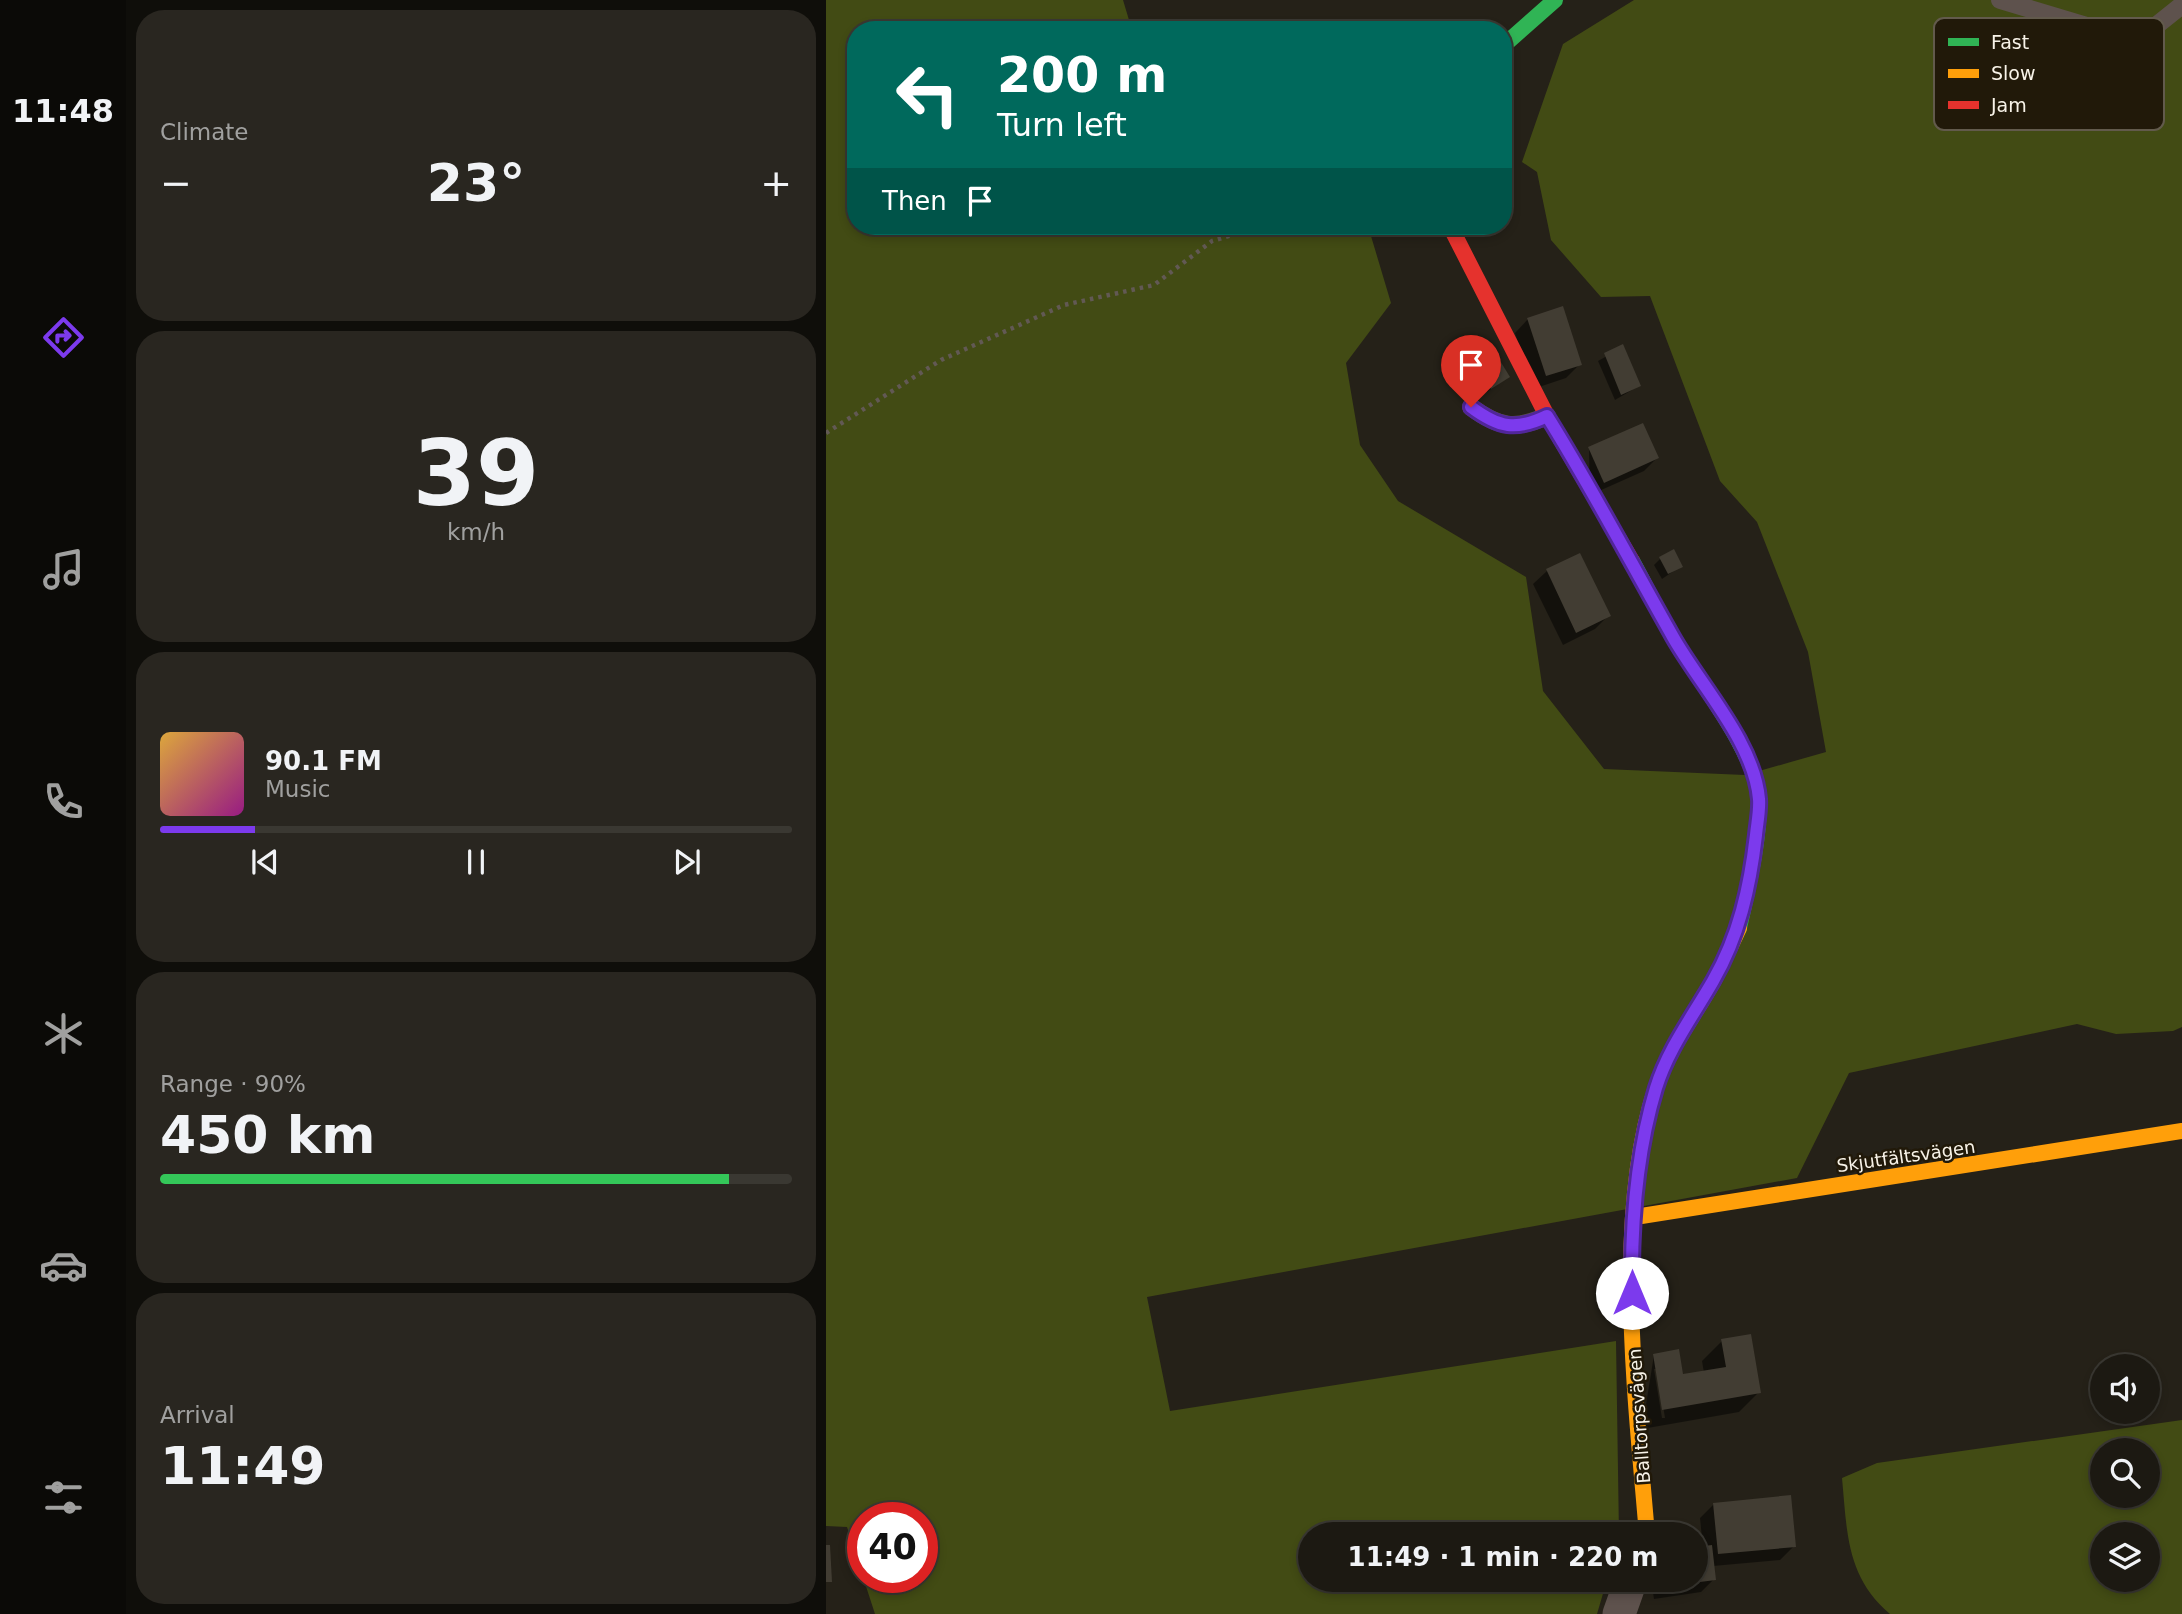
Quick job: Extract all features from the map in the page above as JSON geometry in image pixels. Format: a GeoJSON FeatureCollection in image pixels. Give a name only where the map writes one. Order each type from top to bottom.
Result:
{"type":"FeatureCollection","features":[{"type":"Feature","properties":{"kind":"street"},"geometry":{"type":"LineString","coordinates":[[1512,38],[1555,0]]}},
{"type":"Feature","properties":{"kind":"street","name":"Balltorpsvägen"},"geometry":{"type":"LineString","coordinates":[[1455,235],[1547,416],[1612,523],[1674,639],[1730,727],[1751,768],[1759,799],[1750,879],[1739,928],[1714,980],[1681,1032],[1656,1087],[1638,1171],[1632,1269],[1635,1388],[1646,1522]]}},
{"type":"Feature","properties":{"kind":"street","name":"Skjutfältsvägen"},"geometry":{"type":"LineString","coordinates":[[1635,1217],[2182,1131]]}},
{"type":"Feature","properties":{"kind":"street"},"geometry":{"type":"LineString","coordinates":[[1619,1614],[1627,1592]]}},
{"type":"Feature","properties":{"kind":"lane"},"geometry":{"type":"LineString","coordinates":[[2000,0],[2060,18]]}},
{"type":"Feature","properties":{"kind":"lane"},"geometry":{"type":"LineString","coordinates":[[2164,19],[2182,5]]}},
{"type":"Feature","properties":{"kind":"lane"},"geometry":{"type":"LineString","coordinates":[[1471,407],[1490,421],[1504,425],[1531,424],[1547,416]]}},
{"type":"Feature","properties":{"kind":"path"},"geometry":{"type":"LineString","coordinates":[[826,433],[941,360],[1063,305],[1154,285],[1212,241],[1232,235]]}},
{"type":"Feature","properties":{"kind":"green space"},"geometry":{"type":"Polygon","coordinates":[[[826,0],[1123,0],[1129,21],[847,21],[847,235],[1371,236],[1391,303],[1346,363],[1360,445],[1398,501],[1526,577],[1543,691],[1604,769],[1745,775],[1826,752],[1808,652],[1757,522],[1720,481],[1650,296],[1601,297],[1551,240],[1537,172],[1522,162],[1563,44],[1634,0],[2182,0],[2182,1027],[2173,1031],[2116,1034],[2077,1024],[1849,1073],[1797,1178],[1147,1297],[1170,1411],[1616,1341],[1619,1522],[1298,1522],[1298,1592],[1603,1592],[1597,1614],[875,1614],[868,1593],[938,1593],[938,1502],[847,1502],[847,1527],[826,1526],[826,0]]]}},
{"type":"Feature","properties":{"kind":"green space"},"geometry":{"type":"Polygon","coordinates":[[[2182,1420],[2182,1614],[1890,1614],[1865,1585],[1851,1552],[1842,1478],[1877,1463],[2182,1420]]]}},
{"type":"Feature","properties":{"kind":"building"},"geometry":{"type":"Polygon","coordinates":[[[1563,306],[1582,365],[1546,376],[1527,318],[1563,306]]]}},
{"type":"Feature","properties":{"kind":"building"},"geometry":{"type":"Polygon","coordinates":[[[1623,344],[1641,386],[1621,395],[1604,353],[1623,344]]]}},
{"type":"Feature","properties":{"kind":"building"},"geometry":{"type":"Polygon","coordinates":[[[1494,351],[1510,377],[1491,389],[1475,363],[1494,351]]]}},
{"type":"Feature","properties":{"kind":"building"},"geometry":{"type":"Polygon","coordinates":[[[1643,423],[1659,458],[1604,483],[1588,447],[1643,423]]]}},
{"type":"Feature","properties":{"kind":"building"},"geometry":{"type":"Polygon","coordinates":[[[1674,549],[1683,567],[1668,574],[1659,557],[1674,549]]]}},
{"type":"Feature","properties":{"kind":"building"},"geometry":{"type":"Polygon","coordinates":[[[1580,553],[1611,616],[1576,633],[1546,569],[1580,553]]]}},
{"type":"Feature","properties":{"kind":"building"},"geometry":{"type":"Polygon","coordinates":[[[1751,1334],[1761,1393],[1662,1410],[1653,1354],[1679,1349],[1683,1374],[1726,1367],[1721,1339],[1751,1334]]]}},
{"type":"Feature","properties":{"kind":"building"},"geometry":{"type":"Polygon","coordinates":[[[1791,1495],[1796,1547],[1718,1554],[1713,1503],[1791,1495]]]}},
{"type":"Feature","properties":{"kind":"building"},"geometry":{"type":"Polygon","coordinates":[[[826,1545],[830,1545],[832,1582],[826,1582],[826,1545]]]}},
{"type":"Feature","properties":{"kind":"building"},"geometry":{"type":"Polygon","coordinates":[[[1712,1545],[1716,1580],[1708,1581],[1708,1546],[1712,1545]]]}},
{"type":"Feature","properties":{"kind":"traffic: fast"},"geometry":{"type":"LineString","coordinates":[[1512,38],[1555,0]]}},
{"type":"Feature","properties":{"kind":"traffic: fast"},"geometry":{"type":"LineString","coordinates":[[1632,561],[1675,641],[1739,741],[1756,783],[1759,801],[1757,833],[1739,928]]}},
{"type":"Feature","properties":{"kind":"traffic: slow"},"geometry":{"type":"LineString","coordinates":[[1646,1522],[1631,1309],[1631,1250],[1643,1138],[1661,1073],[1714,980],[1739,928]]}},
{"type":"Feature","properties":{"kind":"traffic: slow"},"geometry":{"type":"LineString","coordinates":[[1635,1217],[2182,1131]]}},
{"type":"Feature","properties":{"kind":"traffic: jam"},"geometry":{"type":"LineString","coordinates":[[1455,235],[1547,416],[1632,561]]}},
{"type":"Feature","properties":{"kind":"route"},"geometry":{"type":"LineString","coordinates":[[1471,407],[1490,421],[1504,425],[1531,424],[1547,416],[1612,523],[1674,639],[1730,727],[1751,768],[1759,799],[1750,879],[1739,928],[1714,980],[1681,1032],[1656,1087],[1638,1171],[1632,1293]]}}]}
